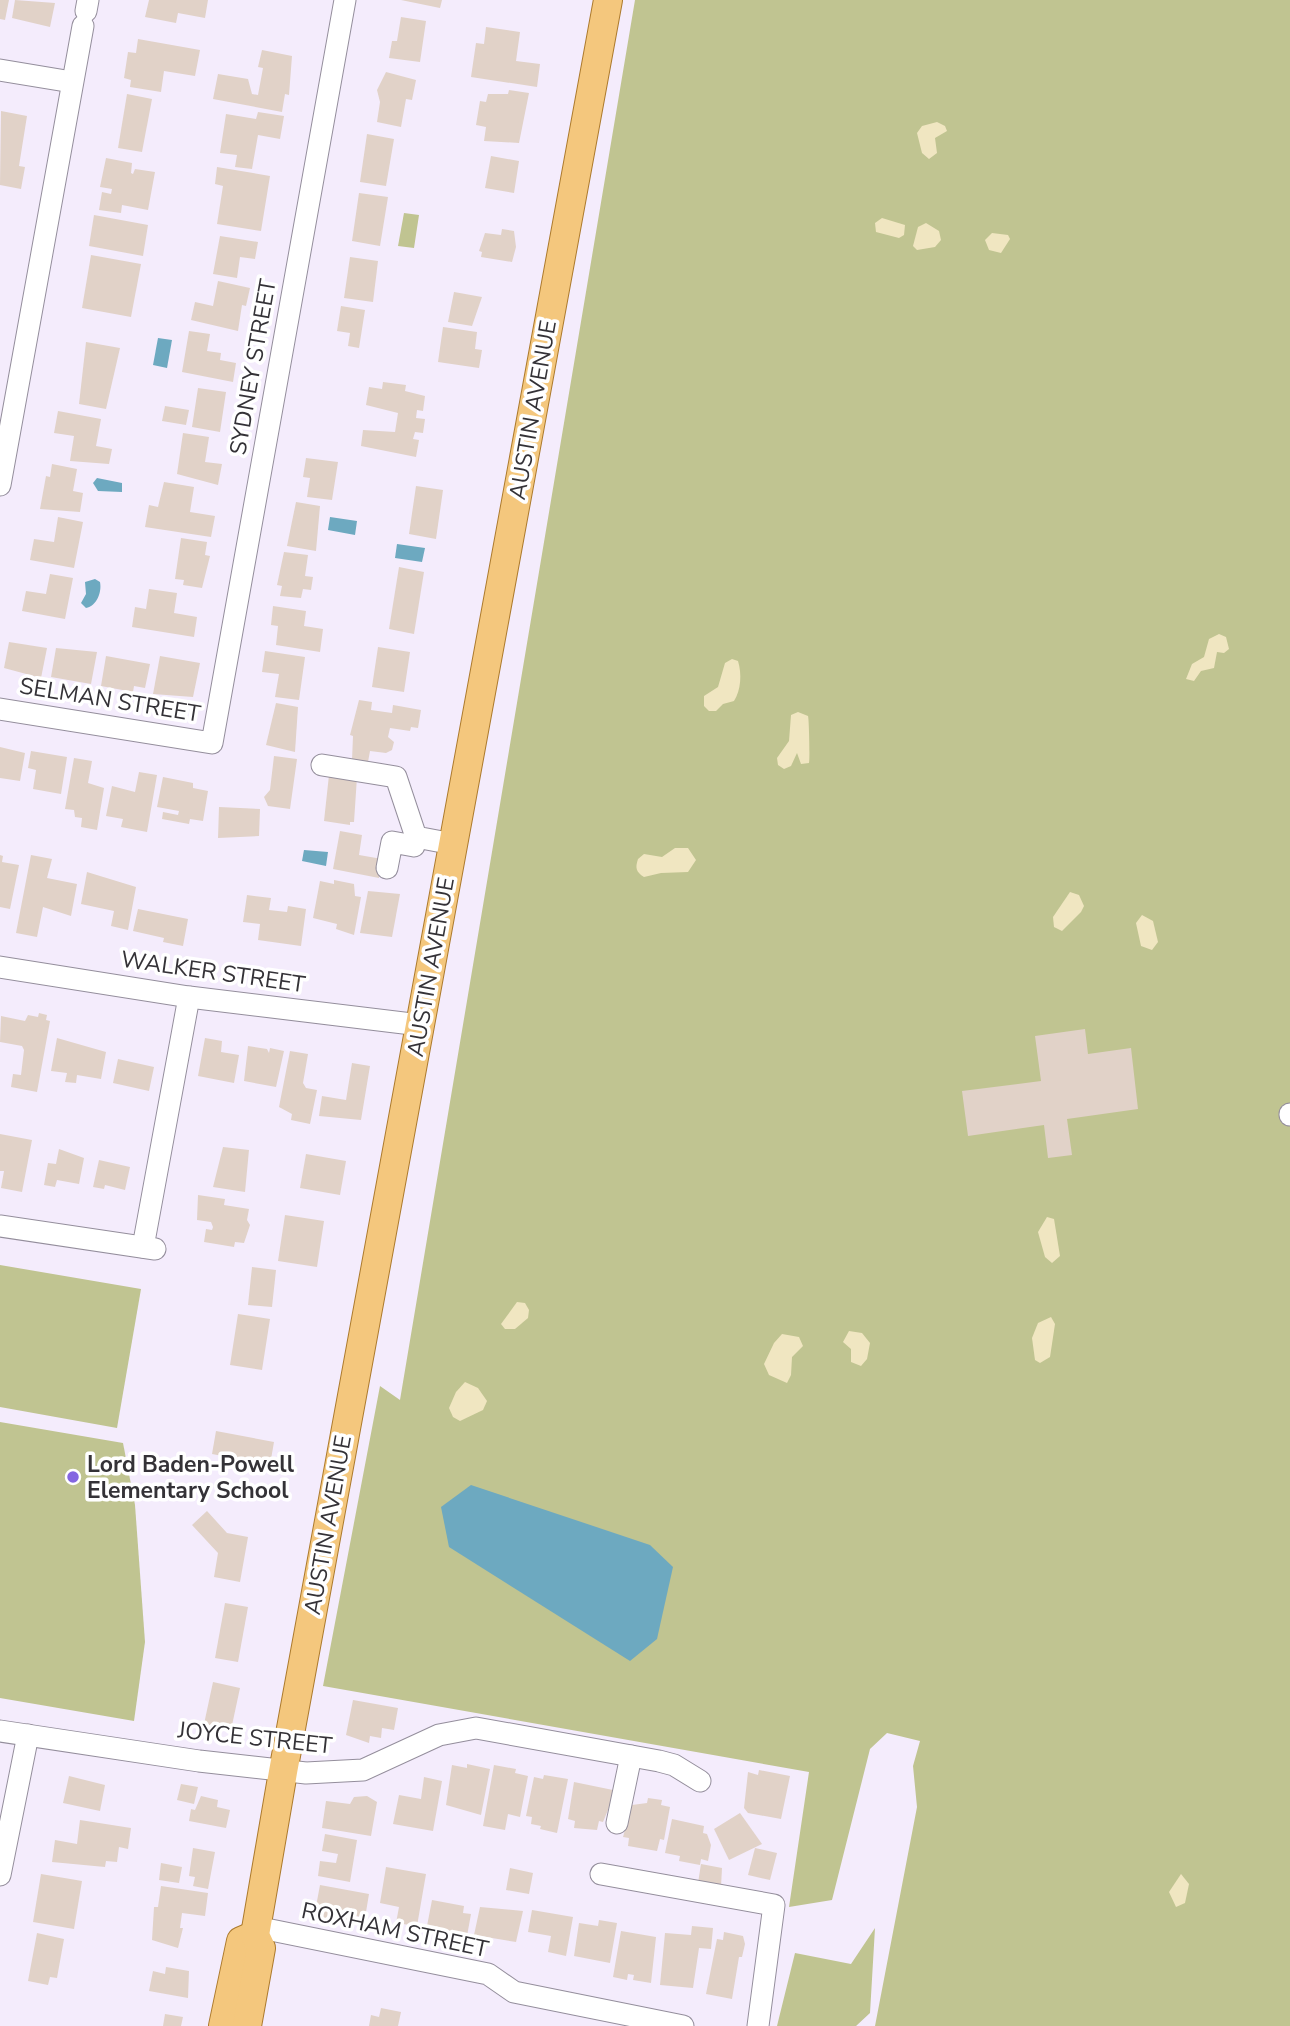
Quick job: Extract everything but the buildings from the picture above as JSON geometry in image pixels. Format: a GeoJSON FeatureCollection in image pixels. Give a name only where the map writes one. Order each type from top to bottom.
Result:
{"type":"FeatureCollection","features":[{"type":"Feature","properties":{"kind":"main road","name":"AUSTIN AVENUE"},"geometry":{"type":"LineString","coordinates":[[247,2026],[261,1948],[255,1931],[283,1772],[608,0]]}},
{"type":"Feature","properties":{"kind":"main road","name":"AUSTIN AVENUE"},"geometry":{"type":"LineString","coordinates":[[223,2026],[241,1941],[255,1931]]}},
{"type":"Feature","properties":{"kind":"street","name":"SYDNEY STREET"},"geometry":{"type":"LineString","coordinates":[[212,743],[345,0]]}},
{"type":"Feature","properties":{"kind":"street"},"geometry":{"type":"LineString","coordinates":[[0,485],[3,453],[86,12]]}},
{"type":"Feature","properties":{"kind":"street"},"geometry":{"type":"LineString","coordinates":[[0,70],[72,82]]}},
{"type":"Feature","properties":{"kind":"street","name":"SELMAN STREET"},"geometry":{"type":"LineString","coordinates":[[0,709],[212,743]]}},
{"type":"Feature","properties":{"kind":"street"},"geometry":{"type":"LineString","coordinates":[[322,765],[396,777],[416,838],[414,846],[392,842],[387,868]]}},
{"type":"Feature","properties":{"kind":"street"},"geometry":{"type":"LineString","coordinates":[[416,838],[453,844]]}},
{"type":"Feature","properties":{"kind":"street","name":"WALKER STREET"},"geometry":{"type":"LineString","coordinates":[[0,967],[189,997],[420,1025]]}},
{"type":"Feature","properties":{"kind":"street"},"geometry":{"type":"LineString","coordinates":[[0,1226],[149,1248],[189,997]]}},
{"type":"Feature","properties":{"kind":"street","name":"JOYCE STREET"},"geometry":{"type":"LineString","coordinates":[[0,1731],[283,1772],[335,1774],[363,1770],[439,1735],[477,1728],[674,1765],[700,1781]]}},
{"type":"Feature","properties":{"kind":"street"},"geometry":{"type":"LineString","coordinates":[[0,1875],[28,1735]]}},
{"type":"Feature","properties":{"kind":"street"},"geometry":{"type":"LineString","coordinates":[[617,1823],[631,1756]]}},
{"type":"Feature","properties":{"kind":"street"},"geometry":{"type":"LineString","coordinates":[[601,1874],[774,1905],[758,2026]]}},
{"type":"Feature","properties":{"kind":"street","name":"ROXHAM STREET"},"geometry":{"type":"LineString","coordinates":[[255,1931],[488,1974],[514,1992],[631,2020],[683,2026]]}},
{"type":"Feature","properties":{"kind":"green space"},"geometry":{"type":"Polygon","coordinates":[[[635,0],[1290,0],[1290,2026],[875,2026],[917,1807],[913,1766],[920,1741],[887,1733],[870,1749],[832,1900],[789,1907],[809,1772],[323,1686],[380,1386],[400,1400],[635,0]]]}},
{"type":"Feature","properties":{"kind":"green space"},"geometry":{"type":"Polygon","coordinates":[[[404,213],[419,215],[414,248],[398,246],[404,213]]]}},
{"type":"Feature","properties":{"kind":"green space"},"geometry":{"type":"Polygon","coordinates":[[[0,1265],[141,1289],[117,1428],[0,1407],[0,1265]]]}},
{"type":"Feature","properties":{"kind":"green space"},"geometry":{"type":"Polygon","coordinates":[[[0,1422],[123,1443],[135,1505],[145,1642],[134,1721],[0,1698],[0,1422]]]}},
{"type":"Feature","properties":{"kind":"green space"},"geometry":{"type":"Polygon","coordinates":[[[875,1928],[870,2013],[856,2026],[777,2026],[795,1953],[851,1964],[875,1928]]]}},
{"type":"Feature","properties":{"kind":"sand"},"geometry":{"type":"Polygon","coordinates":[[[937,122],[945,126],[947,131],[935,138],[937,153],[929,159],[922,153],[917,133],[922,126],[937,122]]]}},
{"type":"Feature","properties":{"kind":"sand"},"geometry":{"type":"Polygon","coordinates":[[[882,218],[905,225],[904,235],[899,238],[876,232],[875,223],[882,218]]]}},
{"type":"Feature","properties":{"kind":"sand"},"geometry":{"type":"Polygon","coordinates":[[[926,223],[939,231],[941,240],[935,247],[917,250],[913,246],[918,227],[926,223]]]}},
{"type":"Feature","properties":{"kind":"sand"},"geometry":{"type":"Polygon","coordinates":[[[992,233],[1008,235],[1010,239],[1001,253],[989,250],[985,240],[992,233]]]}},
{"type":"Feature","properties":{"kind":"sand"},"geometry":{"type":"Polygon","coordinates":[[[1219,634],[1226,637],[1229,649],[1224,653],[1217,652],[1214,668],[1201,671],[1194,681],[1186,679],[1192,664],[1204,657],[1209,639],[1219,634]]]}},
{"type":"Feature","properties":{"kind":"sand"},"geometry":{"type":"Polygon","coordinates":[[[732,659],[738,661],[740,671],[736,697],[734,701],[723,704],[716,711],[709,711],[704,706],[704,696],[718,687],[725,663],[732,659]]]}},
{"type":"Feature","properties":{"kind":"sand"},"geometry":{"type":"Polygon","coordinates":[[[798,712],[808,716],[809,763],[801,764],[797,753],[791,766],[784,769],[778,765],[777,758],[789,741],[791,715],[798,712]]]}},
{"type":"Feature","properties":{"kind":"sand"},"geometry":{"type":"Polygon","coordinates":[[[675,848],[688,848],[696,860],[688,872],[644,877],[638,871],[638,859],[644,854],[662,857],[675,848]]]}},
{"type":"Feature","properties":{"kind":"sand"},"geometry":{"type":"Polygon","coordinates":[[[1070,892],[1079,895],[1084,906],[1062,931],[1054,927],[1053,917],[1070,892]]]}},
{"type":"Feature","properties":{"kind":"sand"},"geometry":{"type":"Polygon","coordinates":[[[1142,915],[1153,921],[1158,942],[1152,950],[1141,946],[1136,923],[1142,915]]]}},
{"type":"Feature","properties":{"kind":"sand"},"geometry":{"type":"Polygon","coordinates":[[[1047,1217],[1054,1219],[1060,1256],[1052,1263],[1045,1257],[1038,1232],[1047,1217]]]}},
{"type":"Feature","properties":{"kind":"sand"},"geometry":{"type":"Polygon","coordinates":[[[517,1302],[525,1303],[529,1310],[528,1318],[515,1329],[505,1329],[501,1324],[517,1302]]]}},
{"type":"Feature","properties":{"kind":"sand"},"geometry":{"type":"Polygon","coordinates":[[[1051,1317],[1055,1324],[1050,1357],[1040,1363],[1035,1360],[1032,1338],[1038,1323],[1051,1317]]]}},
{"type":"Feature","properties":{"kind":"sand"},"geometry":{"type":"Polygon","coordinates":[[[849,1331],[862,1333],[870,1343],[867,1359],[861,1366],[851,1362],[851,1349],[843,1342],[849,1331]]]}},
{"type":"Feature","properties":{"kind":"sand"},"geometry":{"type":"Polygon","coordinates":[[[782,1334],[799,1337],[803,1346],[792,1357],[791,1375],[787,1383],[769,1375],[764,1364],[774,1343],[782,1334]]]}},
{"type":"Feature","properties":{"kind":"sand"},"geometry":{"type":"Polygon","coordinates":[[[465,1382],[478,1388],[487,1401],[483,1410],[460,1421],[453,1417],[449,1408],[456,1392],[465,1382]]]}},
{"type":"Feature","properties":{"kind":"sand"},"geometry":{"type":"Polygon","coordinates":[[[1181,1874],[1189,1884],[1185,1903],[1176,1907],[1169,1892],[1181,1874]]]}},
{"type":"Feature","properties":{"kind":"water"},"geometry":{"type":"Polygon","coordinates":[[[158,338],[172,340],[167,368],[153,365],[158,338]]]}},
{"type":"Feature","properties":{"kind":"water"},"geometry":{"type":"Polygon","coordinates":[[[97,478],[122,483],[122,492],[98,491],[93,483],[97,478]]]}},
{"type":"Feature","properties":{"kind":"water"},"geometry":{"type":"Polygon","coordinates":[[[330,517],[357,521],[355,535],[328,530],[330,517]]]}},
{"type":"Feature","properties":{"kind":"water"},"geometry":{"type":"Polygon","coordinates":[[[397,544],[425,548],[422,562],[395,558],[397,544]]]}},
{"type":"Feature","properties":{"kind":"water"},"geometry":{"type":"Polygon","coordinates":[[[95,579],[100,582],[99,594],[96,602],[86,608],[81,603],[86,594],[85,582],[95,579]]]}},
{"type":"Feature","properties":{"kind":"water"},"geometry":{"type":"Polygon","coordinates":[[[304,850],[328,852],[326,866],[302,861],[304,850]]]}},
{"type":"Feature","properties":{"kind":"water"},"geometry":{"type":"Polygon","coordinates":[[[471,1485],[650,1545],[673,1567],[657,1639],[630,1661],[449,1547],[441,1507],[471,1485]]]}},
{"type":"Feature","properties":{"kind":"place","name":"Lord Baden-Powell Elementary School"},"geometry":{"type":"Point","coordinates":[73,1477]}}]}
